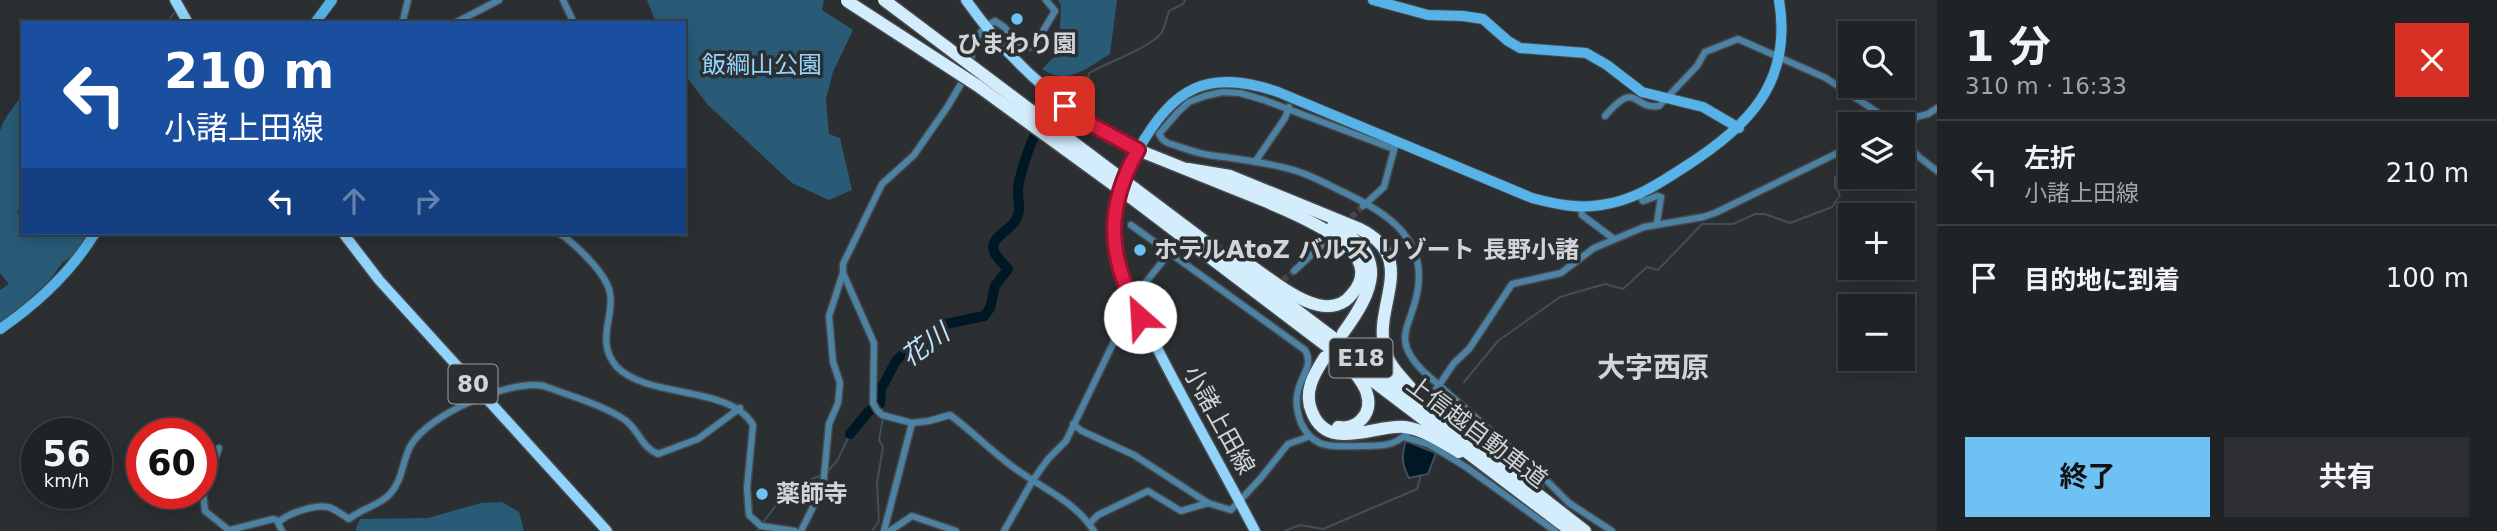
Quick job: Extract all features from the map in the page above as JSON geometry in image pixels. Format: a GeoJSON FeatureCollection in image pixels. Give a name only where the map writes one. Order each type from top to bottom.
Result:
{"type":"FeatureCollection","features":[{"type":"Feature","properties":{"kind":"highway","name":"上信越自動車道"},"geometry":{"type":"LineString","coordinates":[[847,0],[1132,192],[1156,204],[1523,481],[1585,531]]}},
{"type":"Feature","properties":{"kind":"highway","name":"上信越自動車道"},"geometry":{"type":"LineString","coordinates":[[884,0],[1246,283],[1571,531]]}},
{"type":"Feature","properties":{"kind":"highway"},"geometry":{"type":"LineString","coordinates":[[1138,150],[1340,229],[1353,238],[1370,263],[1371,286],[1366,300],[1345,335],[1372,301],[1378,285],[1378,270],[1364,239],[1336,219]]}},
{"type":"Feature","properties":{"kind":"highway"},"geometry":{"type":"LineString","coordinates":[[1188,169],[1230,176],[1373,237],[1382,246],[1389,260],[1392,282],[1383,324],[1383,340],[1386,355],[1394,370],[1420,397],[1523,481]]}},
{"type":"Feature","properties":{"kind":"highway"},"geometry":{"type":"LineString","coordinates":[[1156,204],[1306,300],[1329,306],[1347,299],[1356,289],[1360,278],[1359,264],[1353,252],[1335,236],[1272,204]]}},
{"type":"Feature","properties":{"kind":"highway"},"geometry":{"type":"LineString","coordinates":[[1246,283],[1344,362],[1360,380],[1368,398],[1368,409],[1360,422],[1351,427],[1331,425],[1322,418],[1317,408],[1316,389],[1327,359],[1313,377],[1308,397],[1313,417],[1322,426],[1333,433],[1347,435],[1395,427],[1421,432],[1460,453],[1549,513]]}},
{"type":"Feature","properties":{"kind":"main road"},"geometry":{"type":"LineString","coordinates":[[175,0],[187,21]]}},
{"type":"Feature","properties":{"kind":"main road"},"geometry":{"type":"LineString","coordinates":[[966,0],[1022,67],[1065,106],[1094,126],[1138,150]]}},
{"type":"Feature","properties":{"kind":"main road","name":"小諸上田線"},"geometry":{"type":"LineString","coordinates":[[1138,150],[1118,196],[1114,240],[1121,275],[1255,531]]}},
{"type":"Feature","properties":{"kind":"main road","name":"80"},"geometry":{"type":"LineString","coordinates":[[345,235],[379,280],[607,531]]}},
{"type":"Feature","properties":{"kind":"street"},"geometry":{"type":"LineString","coordinates":[[316,21],[332,0]]}},
{"type":"Feature","properties":{"kind":"street"},"geometry":{"type":"LineString","coordinates":[[404,21],[408,0]]}},
{"type":"Feature","properties":{"kind":"street"},"geometry":{"type":"LineString","coordinates":[[459,21],[499,0]]}},
{"type":"Feature","properties":{"kind":"street"},"geometry":{"type":"LineString","coordinates":[[563,0],[573,21]]}},
{"type":"Feature","properties":{"kind":"street"},"geometry":{"type":"LineString","coordinates":[[562,235],[571,240],[608,284],[605,343],[611,359],[620,369],[643,382],[740,408],[753,425],[747,488],[750,515],[761,526],[798,531],[824,487],[829,424],[838,403],[840,383],[833,362],[829,317],[847,253],[881,184],[914,155],[965,79],[974,41],[992,22],[998,22],[1021,47],[1030,49],[1037,43],[1054,14],[1054,8],[1046,0]]}},
{"type":"Feature","properties":{"kind":"street"},"geometry":{"type":"LineString","coordinates":[[1373,0],[1428,15],[1483,19],[1520,48],[1586,53],[1607,65],[1637,90],[1703,107],[1739,128]]}},
{"type":"Feature","properties":{"kind":"street"},"geometry":{"type":"LineString","coordinates":[[1612,531],[1575,509],[1408,354],[1405,329],[1415,302],[1419,273],[1413,251],[1401,229],[1389,218],[1299,172],[1197,152],[1163,141],[1159,134],[1189,102],[1222,92],[1240,93],[1395,145],[1532,198],[1581,206],[1610,204],[1639,194],[1699,158],[1739,128],[1757,108],[1768,90],[1779,57],[1782,22],[1779,0]]}},
{"type":"Feature","properties":{"kind":"street"},"geometry":{"type":"LineString","coordinates":[[1605,116],[1617,102],[1626,97],[1635,97],[1654,107],[1659,106],[1697,66],[1705,52],[1738,39],[1826,78],[1876,112]]}},
{"type":"Feature","properties":{"kind":"street"},"geometry":{"type":"LineString","coordinates":[[1138,150],[1156,120],[1174,100],[1199,86],[1219,82],[1240,82],[1265,88],[1395,145]]}},
{"type":"Feature","properties":{"kind":"street"},"geometry":{"type":"LineString","coordinates":[[1255,162],[1289,108]]}},
{"type":"Feature","properties":{"kind":"street"},"geometry":{"type":"LineString","coordinates":[[1915,118],[1937,108]]}},
{"type":"Feature","properties":{"kind":"street"},"geometry":{"type":"LineString","coordinates":[[1365,205],[1384,187],[1395,145]]}},
{"type":"Feature","properties":{"kind":"street"},"geometry":{"type":"LineString","coordinates":[[1435,391],[1454,363],[1469,349],[1512,284],[1561,273],[1594,248],[1657,223],[1715,213],[1838,153]]}},
{"type":"Feature","properties":{"kind":"street"},"geometry":{"type":"LineString","coordinates":[[1915,153],[1937,171]]}},
{"type":"Feature","properties":{"kind":"street"},"geometry":{"type":"LineString","coordinates":[[1639,194],[1643,201],[1661,197],[1657,223]]}},
{"type":"Feature","properties":{"kind":"street"},"geometry":{"type":"LineString","coordinates":[[1581,206],[1582,215],[1614,239]]}},
{"type":"Feature","properties":{"kind":"street"},"geometry":{"type":"LineString","coordinates":[[1131,225],[1299,343],[1308,354],[1309,363],[1299,385],[1297,400],[1299,416],[1308,437],[1319,443],[1343,446],[1388,445],[1406,435],[1436,449],[1504,493],[1555,531]]}},
{"type":"Feature","properties":{"kind":"street"},"geometry":{"type":"LineString","coordinates":[[0,329],[51,288],[79,258],[94,235]]}},
{"type":"Feature","properties":{"kind":"street"},"geometry":{"type":"LineString","coordinates":[[1294,271],[1323,244]]}},
{"type":"Feature","properties":{"kind":"street"},"geometry":{"type":"LineString","coordinates":[[1004,531],[1033,480],[1066,440],[1122,325],[1128,320],[1138,333],[1143,334],[1153,327],[1138,292],[1170,252]]}},
{"type":"Feature","properties":{"kind":"street"},"geometry":{"type":"LineString","coordinates":[[843,273],[873,343],[874,406],[883,415],[912,423],[950,415],[996,455],[1058,495],[1094,531]]}},
{"type":"Feature","properties":{"kind":"street"},"geometry":{"type":"LineString","coordinates":[[219,448],[203,492],[205,511],[230,530],[273,519],[279,521],[322,507],[330,508],[349,519],[388,497],[396,488],[410,447],[426,427],[448,413],[520,386],[544,386],[616,415],[628,422],[643,445],[658,454],[698,439],[740,408]]}},
{"type":"Feature","properties":{"kind":"street"},"geometry":{"type":"LineString","coordinates":[[884,531],[912,423]]}},
{"type":"Feature","properties":{"kind":"street"},"geometry":{"type":"LineString","coordinates":[[1073,424],[1082,431],[1134,455],[1208,503],[1231,510],[1288,444],[1308,437]]}},
{"type":"Feature","properties":{"kind":"street"},"geometry":{"type":"LineString","coordinates":[[1089,524],[1098,515],[1148,491],[1181,511],[1208,503]]}},
{"type":"Feature","properties":{"kind":"street"},"geometry":{"type":"LineString","coordinates":[[890,531],[912,516],[956,531]]}},
{"type":"Feature","properties":{"kind":"street"},"geometry":{"type":"LineString","coordinates":[[279,521],[282,531]]}},
{"type":"Feature","properties":{"kind":"green space","name":"飯綱山公園"},"geometry":{"type":"Polygon","coordinates":[[[647,0],[824,0],[822,10],[853,30],[833,72],[826,99],[829,134],[840,138],[852,190],[829,200],[792,183],[708,105],[686,77],[686,21],[655,21],[647,0]]]}},
{"type":"Feature","properties":{"kind":"green space"},"geometry":{"type":"Polygon","coordinates":[[[1058,0],[1117,0],[1110,54],[1077,73],[1060,76],[1042,69],[1059,52],[1061,5],[1058,0]]]}},
{"type":"Feature","properties":{"kind":"green space"},"geometry":{"type":"Polygon","coordinates":[[[21,96],[21,204],[17,213],[21,211],[21,235],[94,235],[87,247],[63,262],[49,281],[0,326],[0,290],[9,284],[0,273],[0,131],[21,96]]]}},
{"type":"Feature","properties":{"kind":"green space"},"geometry":{"type":"Polygon","coordinates":[[[502,502],[519,512],[524,531],[355,531],[360,519],[428,518],[481,503],[502,502]]]}},
{"type":"Feature","properties":{"kind":"shaded area"},"geometry":{"type":"Polygon","coordinates":[[[1406,441],[1436,453],[1428,474],[1409,478],[1403,460],[1406,441]]]}},
{"type":"Feature","properties":{"kind":"waterway","name":"花川"},"geometry":{"type":"LineString","coordinates":[[1084,97],[1089,73],[1139,49],[1157,37],[1163,30],[1169,11],[1183,4],[1185,0]]}},
{"type":"Feature","properties":{"kind":"waterway"},"geometry":{"type":"LineString","coordinates":[[168,21],[177,9]]}},
{"type":"Feature","properties":{"kind":"waterway","name":"花川"},"geometry":{"type":"LineString","coordinates":[[850,434],[869,411],[880,404],[881,389],[901,356],[928,346],[946,324],[984,316],[990,308],[995,286],[1008,269],[995,253],[994,243],[1015,222],[1018,215],[1020,178],[1036,134],[1041,127],[1058,117]]}},
{"type":"Feature","properties":{"kind":"waterway"},"geometry":{"type":"LineString","coordinates":[[1915,126],[1919,119]]}},
{"type":"Feature","properties":{"kind":"waterway"},"geometry":{"type":"LineString","coordinates":[[1464,382],[1498,341],[1560,297],[1605,284],[1623,289],[1647,267],[1658,270],[1702,224],[1733,224],[1755,214],[1765,214],[1790,223],[1832,207],[1840,195],[1835,187],[1835,177],[1838,175]]}},
{"type":"Feature","properties":{"kind":"waterway","name":"花川"},"geometry":{"type":"LineString","coordinates":[[880,404],[883,411]]}},
{"type":"Feature","properties":{"kind":"waterway"},"geometry":{"type":"LineString","coordinates":[[872,531],[879,521],[877,483],[883,447],[879,440],[883,417]]}},
{"type":"Feature","properties":{"kind":"waterway","name":"花川"},"geometry":{"type":"LineString","coordinates":[[828,471],[837,461],[850,434]]}},
{"type":"Feature","properties":{"kind":"waterway","name":"花川"},"geometry":{"type":"LineString","coordinates":[[757,531],[779,501],[799,485],[823,474]]}},
{"type":"Feature","properties":{"kind":"waterway"},"geometry":{"type":"LineString","coordinates":[[1285,531],[1300,525],[1323,529],[1417,489],[1421,475]]}},
{"type":"Feature","properties":{"kind":"tunnel"},"geometry":{"type":"LineString","coordinates":[[1345,223],[1363,206]]}},
{"type":"Feature","properties":{"kind":"tunnel"},"geometry":{"type":"LineString","coordinates":[[1276,286],[1294,271]]}},
{"type":"Feature","properties":{"kind":"tunnel"},"geometry":{"type":"LineString","coordinates":[[1330,361],[1348,337]]}},
{"type":"Feature","properties":{"kind":"tunnel"},"geometry":{"type":"LineString","coordinates":[[1410,429],[1435,391]]}},
{"type":"Feature","properties":{"kind":"tunnel"},"geometry":{"type":"LineString","coordinates":[[1535,493],[1543,484]]}},
{"type":"Feature","properties":{"kind":"place","name":"ひまわり園"},"geometry":{"type":"Point","coordinates":[1017,19]}},
{"type":"Feature","properties":{"kind":"place","name":"ホテルAtoZ バルス リゾート 長野小諸"},"geometry":{"type":"Point","coordinates":[1140,250]}},
{"type":"Feature","properties":{"kind":"place","name":"薬師寺"},"geometry":{"type":"Point","coordinates":[762,494]}},
{"type":"Feature","properties":{"kind":"district","name":"大字西原"},"geometry":{"type":"Point","coordinates":[1653,367]}},
{"type":"Feature","properties":{"kind":"route"},"geometry":{"type":"LineString","coordinates":[[1065,106],[1094,126],[1138,150],[1128,168],[1115,207],[1114,240],[1121,275],[1140,317]]}}]}
